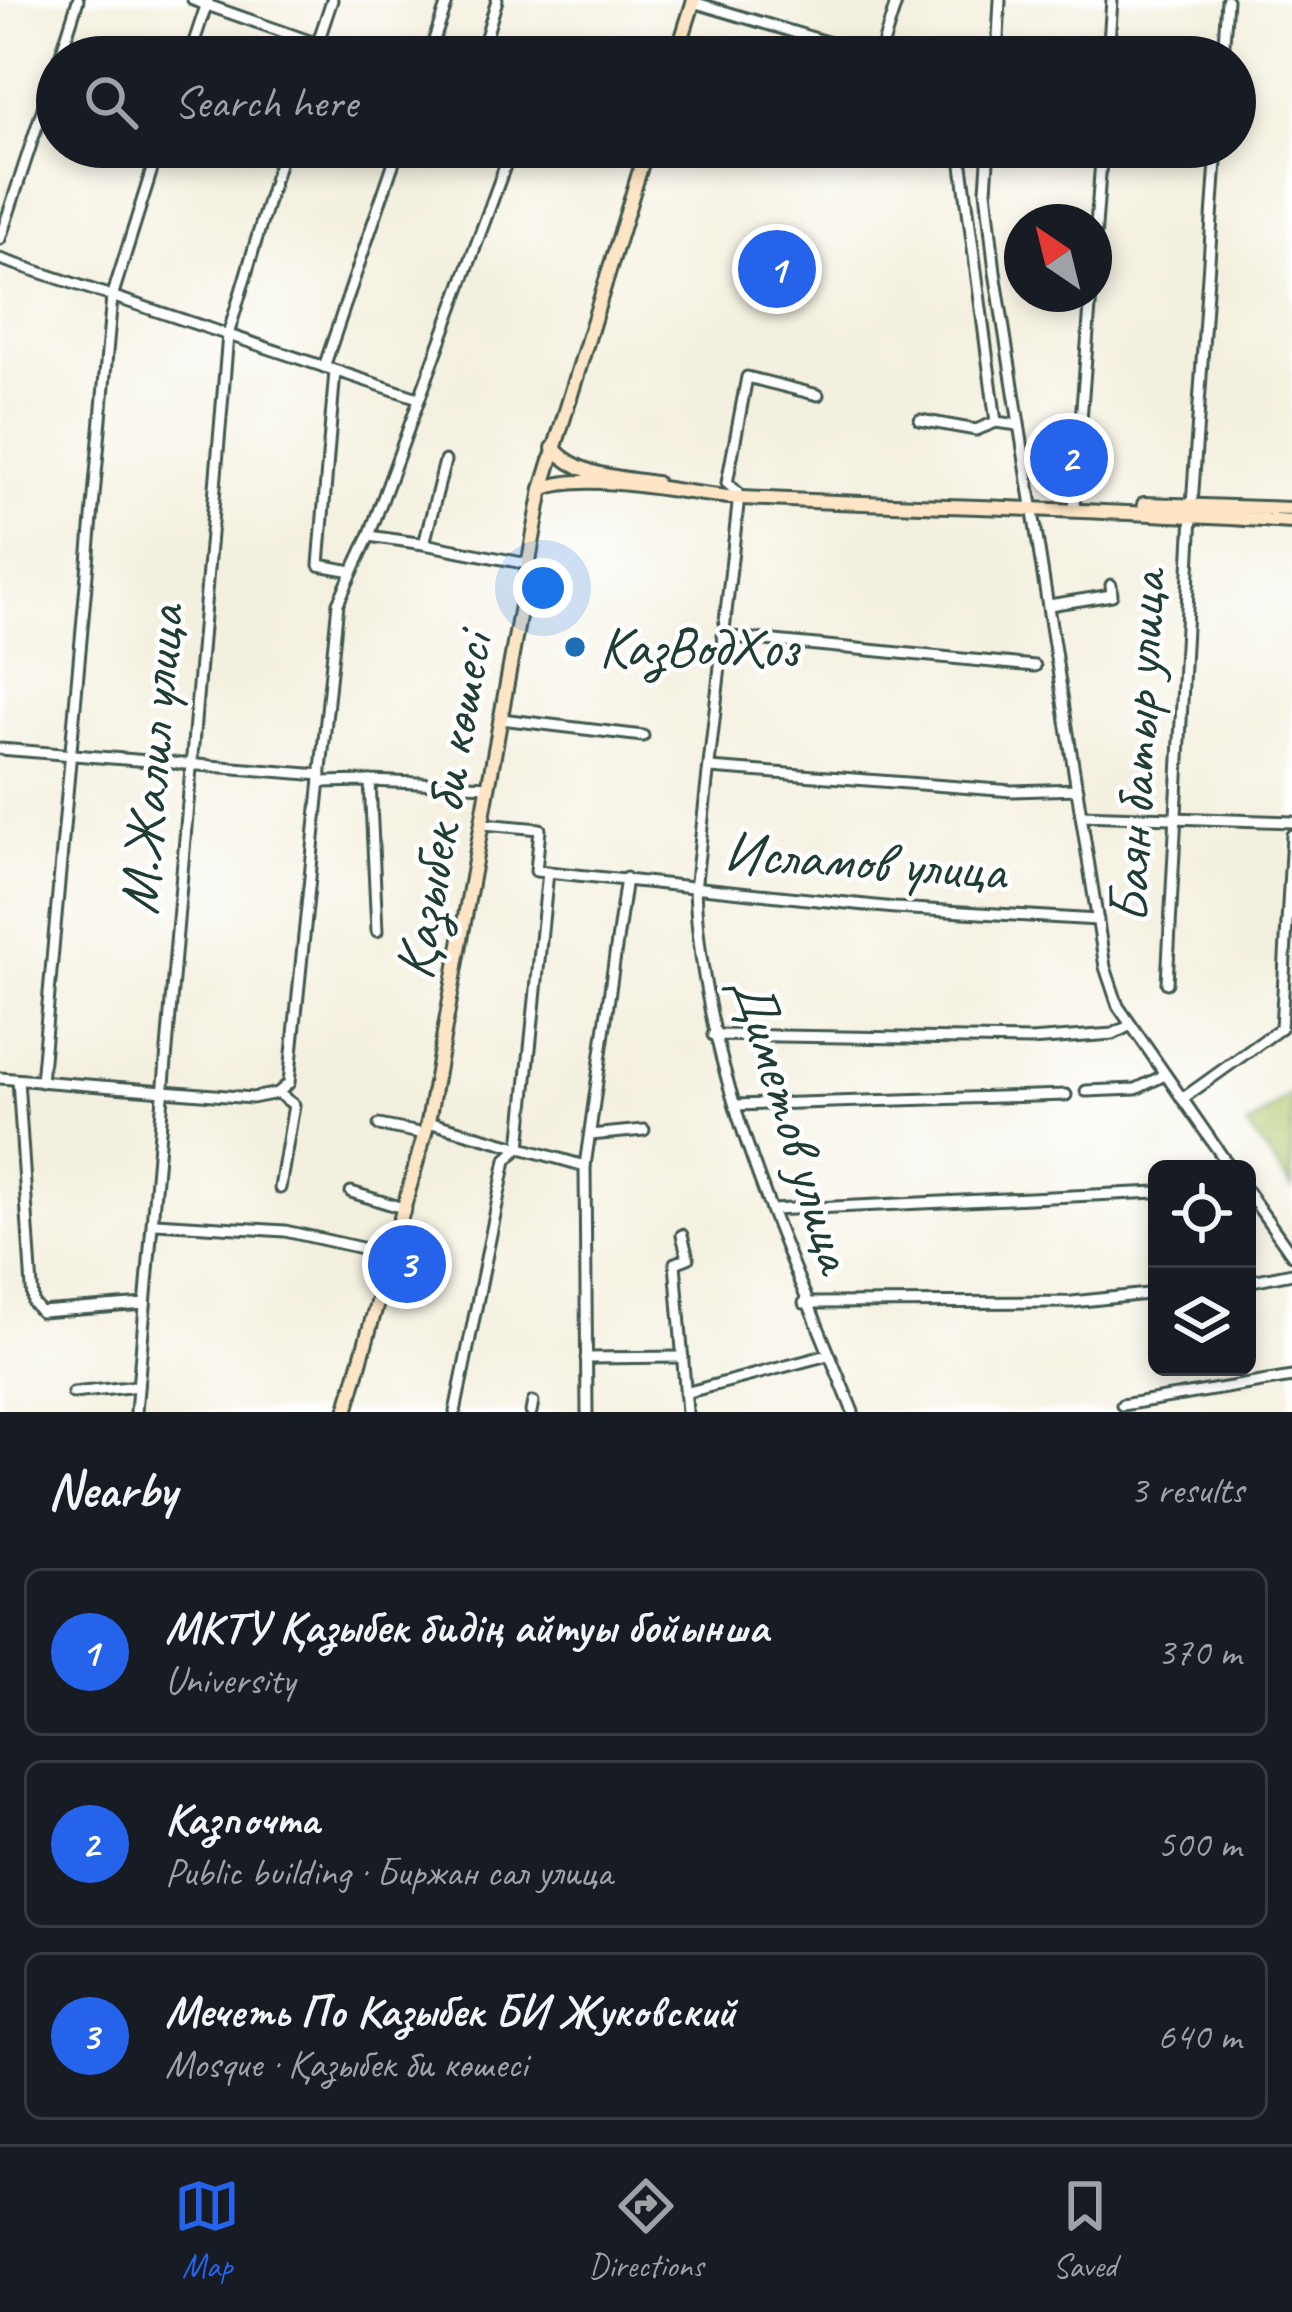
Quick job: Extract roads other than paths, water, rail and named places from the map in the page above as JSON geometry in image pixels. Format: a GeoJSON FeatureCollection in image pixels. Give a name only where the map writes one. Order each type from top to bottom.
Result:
{"type":"FeatureCollection","features":[{"type":"Feature","properties":{"kind":"main road"},"geometry":{"type":"LineString","coordinates":[[683,36],[694,1]]}},
{"type":"Feature","properties":{"kind":"main road","name":"Қазыбек би көшесі"},"geometry":{"type":"LineString","coordinates":[[346,1412],[427,1128],[542,489],[640,168]]}},
{"type":"Feature","properties":{"kind":"main road"},"geometry":{"type":"LineString","coordinates":[[553,448],[568,465],[583,471],[737,495]]}},
{"type":"Feature","properties":{"kind":"main road"},"geometry":{"type":"LineString","coordinates":[[542,489],[571,482],[737,495],[1292,509]]}},
{"type":"Feature","properties":{"kind":"main road"},"geometry":{"type":"LineString","coordinates":[[1192,510],[1292,522]]}},
{"type":"Feature","properties":{"kind":"street"},"geometry":{"type":"LineString","coordinates":[[66,36],[78,0]]}},
{"type":"Feature","properties":{"kind":"street"},"geometry":{"type":"LineString","coordinates":[[193,0],[294,36]]}},
{"type":"Feature","properties":{"kind":"street"},"geometry":{"type":"LineString","coordinates":[[320,36],[332,0]]}},
{"type":"Feature","properties":{"kind":"street"},"geometry":{"type":"LineString","coordinates":[[435,36],[448,0]]}},
{"type":"Feature","properties":{"kind":"street"},"geometry":{"type":"LineString","coordinates":[[486,36],[497,0]]}},
{"type":"Feature","properties":{"kind":"street"},"geometry":{"type":"LineString","coordinates":[[885,36],[897,0]]}},
{"type":"Feature","properties":{"kind":"street"},"geometry":{"type":"LineString","coordinates":[[998,36],[1000,0]]}},
{"type":"Feature","properties":{"kind":"street"},"geometry":{"type":"LineString","coordinates":[[1109,36],[1112,0]]}},
{"type":"Feature","properties":{"kind":"street"},"geometry":{"type":"LineString","coordinates":[[1224,36],[1227,0]]}},
{"type":"Feature","properties":{"kind":"street"},"geometry":{"type":"LineString","coordinates":[[694,1],[809,36]]}},
{"type":"Feature","properties":{"kind":"street"},"geometry":{"type":"LineString","coordinates":[[196,36],[207,2]]}},
{"type":"Feature","properties":{"kind":"street"},"geometry":{"type":"LineString","coordinates":[[0,239],[36,129]]}},
{"type":"Feature","properties":{"kind":"street"},"geometry":{"type":"LineString","coordinates":[[41,1082],[112,297],[152,168]]}},
{"type":"Feature","properties":{"kind":"street","name":"М.Жалил улица"},"geometry":{"type":"LineString","coordinates":[[136,1412],[156,1222],[228,335],[278,168]]}},
{"type":"Feature","properties":{"kind":"street"},"geometry":{"type":"LineString","coordinates":[[352,572],[319,565],[329,369],[392,168]]}},
{"type":"Feature","properties":{"kind":"street"},"geometry":{"type":"LineString","coordinates":[[0,1078],[252,1097],[278,1093],[289,1083],[338,604],[369,536],[504,168]]}},
{"type":"Feature","properties":{"kind":"street"},"geometry":{"type":"LineString","coordinates":[[962,168],[996,422]]}},
{"type":"Feature","properties":{"kind":"street"},"geometry":{"type":"LineString","coordinates":[[988,168],[986,190],[1018,425],[1110,987],[1130,1025],[1225,1160]]}},
{"type":"Feature","properties":{"kind":"street"},"geometry":{"type":"LineString","coordinates":[[1098,204],[1100,168]]}},
{"type":"Feature","properties":{"kind":"street","name":"Баян батыр улица"},"geometry":{"type":"LineString","coordinates":[[1167,983],[1172,817],[1216,168]]}},
{"type":"Feature","properties":{"kind":"street"},"geometry":{"type":"LineString","coordinates":[[0,260],[418,398]]}},
{"type":"Feature","properties":{"kind":"street"},"geometry":{"type":"LineString","coordinates":[[1075,504],[1090,312]]}},
{"type":"Feature","properties":{"kind":"street","name":"Диметов улица"},"geometry":{"type":"LineString","coordinates":[[818,395],[747,377],[727,483],[737,495],[695,890],[712,1035],[804,1303],[853,1412]]}},
{"type":"Feature","properties":{"kind":"street"},"geometry":{"type":"LineString","coordinates":[[920,420],[976,430],[996,422],[1018,425]]}},
{"type":"Feature","properties":{"kind":"street"},"geometry":{"type":"LineString","coordinates":[[424,544],[445,461]]}},
{"type":"Feature","properties":{"kind":"street"},"geometry":{"type":"LineString","coordinates":[[369,536],[528,564]]}},
{"type":"Feature","properties":{"kind":"street"},"geometry":{"type":"LineString","coordinates":[[1049,605],[1100,599],[1112,595],[1111,585]]}},
{"type":"Feature","properties":{"kind":"street"},"geometry":{"type":"LineString","coordinates":[[722,637],[1034,666]]}},
{"type":"Feature","properties":{"kind":"street"},"geometry":{"type":"LineString","coordinates":[[501,719],[643,736]]}},
{"type":"Feature","properties":{"kind":"street"},"geometry":{"type":"LineString","coordinates":[[0,749],[192,762],[321,778],[489,786]]}},
{"type":"Feature","properties":{"kind":"street"},"geometry":{"type":"LineString","coordinates":[[710,768],[1012,791],[1078,789]]}},
{"type":"Feature","properties":{"kind":"street"},"geometry":{"type":"LineString","coordinates":[[370,781],[376,931]]}},
{"type":"Feature","properties":{"kind":"street"},"geometry":{"type":"LineString","coordinates":[[1082,815],[1292,822]]}},
{"type":"Feature","properties":{"kind":"street"},"geometry":{"type":"LineString","coordinates":[[455,1412],[506,1160],[520,1147],[548,872],[536,871],[540,830],[484,824]]}},
{"type":"Feature","properties":{"kind":"street"},"geometry":{"type":"LineString","coordinates":[[1182,1099],[1281,1028],[1292,835]]}},
{"type":"Feature","properties":{"kind":"street","name":"Исламов улица"},"geometry":{"type":"LineString","coordinates":[[548,872],[695,890],[1098,920]]}},
{"type":"Feature","properties":{"kind":"street"},"geometry":{"type":"LineString","coordinates":[[586,1412],[585,1166],[626,878]]}},
{"type":"Feature","properties":{"kind":"street"},"geometry":{"type":"LineString","coordinates":[[712,1035],[1030,1040],[1113,1034],[1130,1025]]}},
{"type":"Feature","properties":{"kind":"street"},"geometry":{"type":"LineString","coordinates":[[1085,1091],[1136,1089],[1165,1075]]}},
{"type":"Feature","properties":{"kind":"street"},"geometry":{"type":"LineString","coordinates":[[18,1080],[32,1303],[41,1312],[145,1304]]}},
{"type":"Feature","properties":{"kind":"street"},"geometry":{"type":"LineString","coordinates":[[278,1093],[294,1105],[280,1188]]}},
{"type":"Feature","properties":{"kind":"street"},"geometry":{"type":"LineString","coordinates":[[734,1105],[1066,1095]]}},
{"type":"Feature","properties":{"kind":"street"},"geometry":{"type":"LineString","coordinates":[[379,1125],[427,1128],[585,1166]]}},
{"type":"Feature","properties":{"kind":"street"},"geometry":{"type":"LineString","coordinates":[[590,1135],[644,1130]]}},
{"type":"Feature","properties":{"kind":"street"},"geometry":{"type":"LineString","coordinates":[[351,1192],[406,1209]]}},
{"type":"Feature","properties":{"kind":"street"},"geometry":{"type":"LineString","coordinates":[[771,1210],[1148,1193]]}},
{"type":"Feature","properties":{"kind":"street"},"geometry":{"type":"LineString","coordinates":[[1256,1205],[1292,1255]]}},
{"type":"Feature","properties":{"kind":"street"},"geometry":{"type":"LineString","coordinates":[[156,1222],[285,1232],[392,1255]]}},
{"type":"Feature","properties":{"kind":"street"},"geometry":{"type":"LineString","coordinates":[[682,1235],[688,1258],[675,1263],[687,1412]]}},
{"type":"Feature","properties":{"kind":"street"},"geometry":{"type":"LineString","coordinates":[[1256,1280],[1292,1273]]}},
{"type":"Feature","properties":{"kind":"street"},"geometry":{"type":"LineString","coordinates":[[804,1303],[1072,1302],[1148,1294]]}},
{"type":"Feature","properties":{"kind":"street"},"geometry":{"type":"LineString","coordinates":[[686,1393],[828,1354]]}},
{"type":"Feature","properties":{"kind":"street"},"geometry":{"type":"LineString","coordinates":[[586,1358],[683,1357]]}},
{"type":"Feature","properties":{"kind":"street"},"geometry":{"type":"LineString","coordinates":[[1122,1405],[1292,1377]]}},
{"type":"Feature","properties":{"kind":"street"},"geometry":{"type":"LineString","coordinates":[[73,1393],[138,1386]]}},
{"type":"Feature","properties":{"kind":"place","name":"МКТУ Қазыбек бидің айтуы бойынша"},"geometry":{"type":"Point","coordinates":[777,269]}},
{"type":"Feature","properties":{"kind":"place","name":"Казпочта"},"geometry":{"type":"Point","coordinates":[1069,458]}},
{"type":"Feature","properties":{"kind":"place","name":"КазВодХоз"},"geometry":{"type":"Point","coordinates":[575,647]}},
{"type":"Feature","properties":{"kind":"place","name":"Мечеть По Казыбек БИ Жуковский"},"geometry":{"type":"Point","coordinates":[407,1264]}}]}
